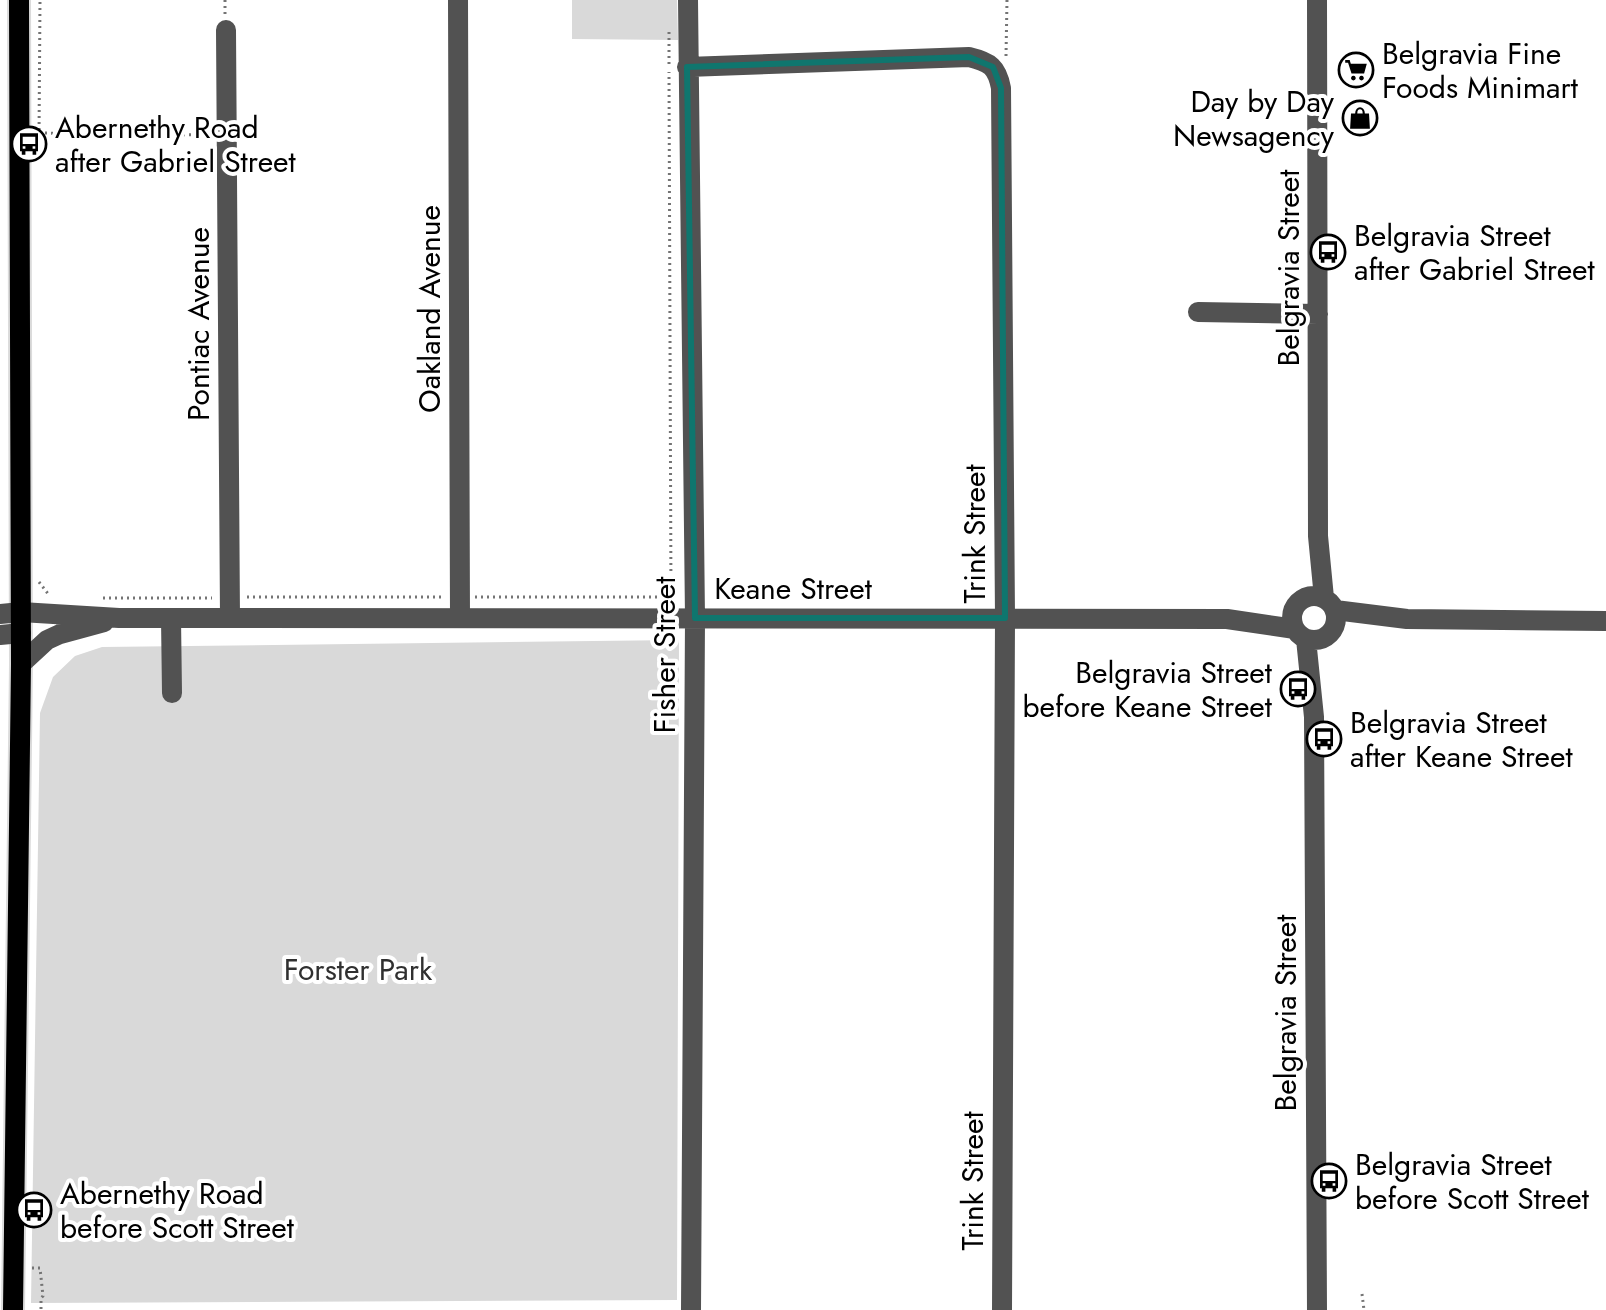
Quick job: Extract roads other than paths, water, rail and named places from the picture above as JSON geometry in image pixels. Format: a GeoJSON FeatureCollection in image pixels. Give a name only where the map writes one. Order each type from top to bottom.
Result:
{"type":"FeatureCollection","features":[{"type":"Feature","properties":{"kind":"main road"},"geometry":{"type":"LineString","coordinates":[[13,1310],[21,664],[10,624],[19,0]]}},
{"type":"Feature","properties":{"kind":"street","name":"Oakland Avenue"},"geometry":{"type":"LineString","coordinates":[[458,0],[460,608]]}},
{"type":"Feature","properties":{"kind":"street","name":"Fisher Street"},"geometry":{"type":"LineString","coordinates":[[688,0],[695,618],[691,1310]]}},
{"type":"Feature","properties":{"kind":"street","name":"Belgravia Street"},"geometry":{"type":"LineString","coordinates":[[1317,0],[1320,624],[1314,717],[1317,1310]]}},
{"type":"Feature","properties":{"kind":"street","name":"Pontiac Avenue"},"geometry":{"type":"LineString","coordinates":[[226,30],[230,608]]}},
{"type":"Feature","properties":{"kind":"street","name":"Trink Street"},"geometry":{"type":"LineString","coordinates":[[687,67],[969,57],[983,60],[993,67],[999,77],[1005,618],[1002,1310]]}},
{"type":"Feature","properties":{"kind":"street"},"geometry":{"type":"LineString","coordinates":[[1198,312],[1318,314]]}},
{"type":"Feature","properties":{"kind":"street","name":"Belgravia Street"},"geometry":{"type":"LineString","coordinates":[[1318,536],[1292,618],[1320,624]]}},
{"type":"Feature","properties":{"kind":"street","name":"Keane Street"},"geometry":{"type":"LineString","coordinates":[[1227,619],[1299,603],[1313,596],[1320,624]]}},
{"type":"Feature","properties":{"kind":"street","name":"Keane Street"},"geometry":{"type":"LineString","coordinates":[[10,624],[171,618],[230,608],[460,608],[695,618],[1227,619],[1320,624],[1407,619],[1606,621]]}},
{"type":"Feature","properties":{"kind":"street","name":"Keane Street"},"geometry":{"type":"LineString","coordinates":[[21,664],[47,640],[119,618]]}},
{"type":"Feature","properties":{"kind":"street"},"geometry":{"type":"LineString","coordinates":[[171,618],[172,693]]}},
{"type":"Feature","properties":{"kind":"place","name":"Belgravia Fine Foods Minimart"},"geometry":{"type":"Point","coordinates":[1356,70]}},
{"type":"Feature","properties":{"kind":"place","name":"Day by Day Newsagency"},"geometry":{"type":"Point","coordinates":[1360,118]}},
{"type":"Feature","properties":{"kind":"place","name":"Abernethy Road after Gabriel Street"},"geometry":{"type":"Point","coordinates":[29,144]}},
{"type":"Feature","properties":{"kind":"place","name":"Belgravia Street after Gabriel Street"},"geometry":{"type":"Point","coordinates":[1328,252]}},
{"type":"Feature","properties":{"kind":"place","name":"Belgravia Street before Keane Street"},"geometry":{"type":"Point","coordinates":[1298,689]}},
{"type":"Feature","properties":{"kind":"place","name":"Belgravia Street after Keane Street"},"geometry":{"type":"Point","coordinates":[1324,739]}},
{"type":"Feature","properties":{"kind":"place","name":"Belgravia Street before Scott Street"},"geometry":{"type":"Point","coordinates":[1329,1181]}},
{"type":"Feature","properties":{"kind":"place","name":"Abernethy Road before Scott Street"},"geometry":{"type":"Point","coordinates":[34,1210]}},
{"type":"Feature","properties":{"kind":"park label","name":"Forster Park"},"geometry":{"type":"Point","coordinates":[358,969]}}]}
